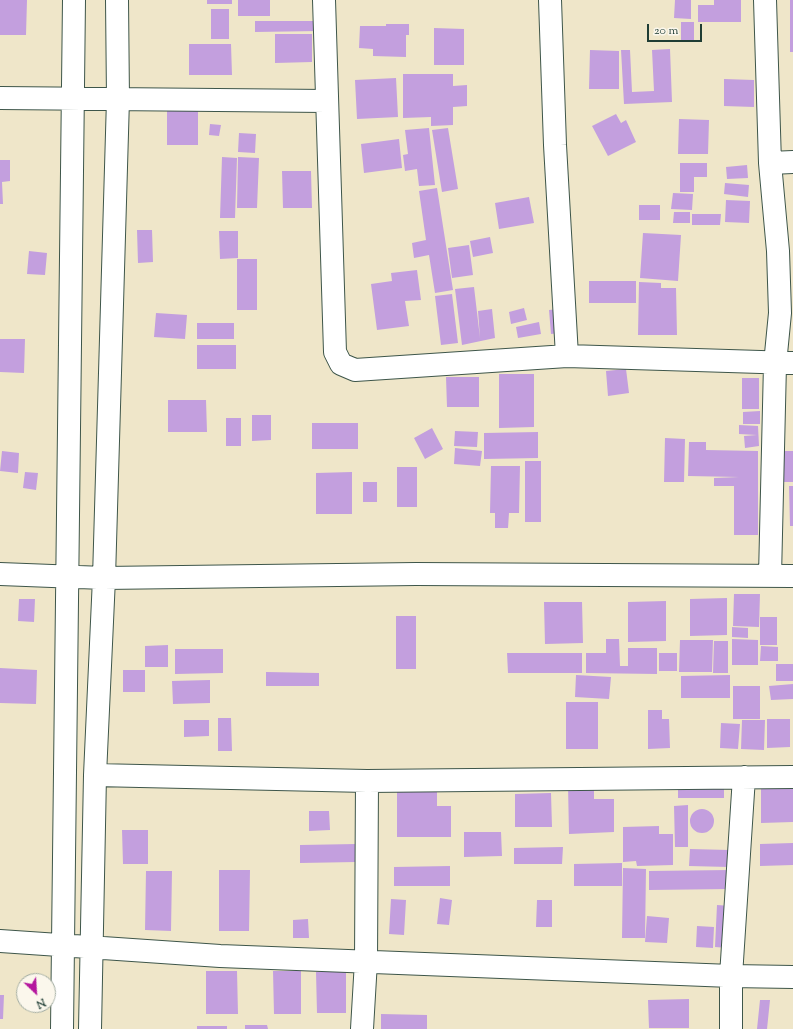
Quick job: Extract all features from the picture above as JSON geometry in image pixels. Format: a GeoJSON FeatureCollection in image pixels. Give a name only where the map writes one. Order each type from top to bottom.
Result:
{"type":"FeatureCollection","features":[{"type":"Feature","properties":{"kind":"street"},"geometry":{"type":"LineString","coordinates":[[62,1029],[74,0]]}},
{"type":"Feature","properties":{"kind":"street"},"geometry":{"type":"LineString","coordinates":[[90,1029],[90,948],[95,775],[104,578],[118,99],[117,0]]}},
{"type":"Feature","properties":{"kind":"street"},"geometry":{"type":"LineString","coordinates":[[324,0],[335,352],[341,364],[355,370],[567,356],[784,363]]}},
{"type":"Feature","properties":{"kind":"street"},"geometry":{"type":"LineString","coordinates":[[550,0],[555,145],[567,356]]}},
{"type":"Feature","properties":{"kind":"street"},"geometry":{"type":"LineString","coordinates":[[765,0],[770,163],[778,251],[780,313],[784,363],[770,576]]}},
{"type":"Feature","properties":{"kind":"street"},"geometry":{"type":"LineString","coordinates":[[0,98],[326,101]]}},
{"type":"Feature","properties":{"kind":"street"},"geometry":{"type":"LineString","coordinates":[[770,163],[793,162]]}},
{"type":"Feature","properties":{"kind":"street"},"geometry":{"type":"LineString","coordinates":[[0,574],[104,578],[416,574],[793,576]]}},
{"type":"Feature","properties":{"kind":"street"},"geometry":{"type":"LineString","coordinates":[[95,775],[367,781],[793,777]]}},
{"type":"Feature","properties":{"kind":"street"},"geometry":{"type":"LineString","coordinates":[[731,1029],[731,976],[744,777]]}},
{"type":"Feature","properties":{"kind":"street"},"geometry":{"type":"LineString","coordinates":[[362,1029],[366,961],[367,781]]}},
{"type":"Feature","properties":{"kind":"street"},"geometry":{"type":"LineString","coordinates":[[0,941],[220,956],[731,976],[793,977]]}},
{"type":"Feature","properties":{"kind":"building"},"geometry":{"type":"Polygon","coordinates":[[[0,0],[27,0],[26,35],[0,35],[0,0]]]}},
{"type":"Feature","properties":{"kind":"building"},"geometry":{"type":"Polygon","coordinates":[[[207,0],[232,0],[232,4],[207,4],[207,0]]]}},
{"type":"Feature","properties":{"kind":"building"},"geometry":{"type":"Polygon","coordinates":[[[238,0],[270,0],[270,16],[238,16],[238,0]]]}},
{"type":"Feature","properties":{"kind":"building"},"geometry":{"type":"Polygon","coordinates":[[[675,0],[691,0],[691,19],[674,18],[675,0]]]}},
{"type":"Feature","properties":{"kind":"building"},"geometry":{"type":"Polygon","coordinates":[[[714,0],[741,0],[741,22],[698,22],[698,5],[714,5],[714,0]]]}},
{"type":"Feature","properties":{"kind":"building"},"geometry":{"type":"Polygon","coordinates":[[[790,0],[793,0],[793,52],[790,52],[790,0]]]}},
{"type":"Feature","properties":{"kind":"building"},"geometry":{"type":"Polygon","coordinates":[[[211,9],[229,9],[229,39],[211,39],[211,9]]]}},
{"type":"Feature","properties":{"kind":"building"},"geometry":{"type":"Polygon","coordinates":[[[255,21],[319,21],[319,31],[255,32],[255,21]]]}},
{"type":"Feature","properties":{"kind":"building"},"geometry":{"type":"Polygon","coordinates":[[[681,22],[694,22],[694,42],[681,42],[681,22]]]}},
{"type":"Feature","properties":{"kind":"building"},"geometry":{"type":"Polygon","coordinates":[[[386,24],[409,24],[409,35],[406,35],[406,57],[373,56],[373,49],[359,48],[360,26],[386,26],[386,24]]]}},
{"type":"Feature","properties":{"kind":"building"},"geometry":{"type":"Polygon","coordinates":[[[434,28],[464,29],[464,65],[434,65],[434,28]]]}},
{"type":"Feature","properties":{"kind":"building"},"geometry":{"type":"Polygon","coordinates":[[[275,34],[312,34],[312,62],[275,63],[275,34]]]}},
{"type":"Feature","properties":{"kind":"building"},"geometry":{"type":"Polygon","coordinates":[[[189,44],[231,44],[232,75],[189,75],[189,44]]]}},
{"type":"Feature","properties":{"kind":"building"},"geometry":{"type":"Polygon","coordinates":[[[670,49],[672,102],[624,104],[621,50],[630,50],[632,92],[654,91],[652,50],[670,49]]]}},
{"type":"Feature","properties":{"kind":"building"},"geometry":{"type":"Polygon","coordinates":[[[590,50],[619,51],[619,89],[589,89],[590,50]]]}},
{"type":"Feature","properties":{"kind":"building"},"geometry":{"type":"Polygon","coordinates":[[[403,74],[453,74],[453,86],[467,85],[467,106],[453,107],[453,125],[431,126],[431,117],[403,118],[403,74]]]}},
{"type":"Feature","properties":{"kind":"building"},"geometry":{"type":"Polygon","coordinates":[[[396,78],[398,117],[357,119],[355,80],[396,78]]]}},
{"type":"Feature","properties":{"kind":"building"},"geometry":{"type":"Polygon","coordinates":[[[724,79],[754,80],[754,107],[724,106],[724,79]]]}},
{"type":"Feature","properties":{"kind":"building"},"geometry":{"type":"Polygon","coordinates":[[[167,106],[198,106],[198,145],[167,145],[167,106]]]}},
{"type":"Feature","properties":{"kind":"building"},"geometry":{"type":"Polygon","coordinates":[[[616,114],[621,123],[626,120],[636,142],[608,156],[592,126],[616,114]]]}},
{"type":"Feature","properties":{"kind":"building"},"geometry":{"type":"Polygon","coordinates":[[[679,119],[709,120],[708,154],[678,154],[679,119]]]}},
{"type":"Feature","properties":{"kind":"building"},"geometry":{"type":"Polygon","coordinates":[[[210,124],[221,125],[219,136],[209,135],[210,124]]]}},
{"type":"Feature","properties":{"kind":"building"},"geometry":{"type":"Polygon","coordinates":[[[429,128],[435,185],[419,186],[417,169],[405,171],[403,155],[408,154],[405,130],[429,128]]]}},
{"type":"Feature","properties":{"kind":"building"},"geometry":{"type":"Polygon","coordinates":[[[448,128],[458,189],[442,192],[432,130],[448,128]]]}},
{"type":"Feature","properties":{"kind":"building"},"geometry":{"type":"Polygon","coordinates":[[[239,133],[256,134],[255,153],[238,152],[239,133]]]}},
{"type":"Feature","properties":{"kind":"building"},"geometry":{"type":"Polygon","coordinates":[[[399,139],[402,168],[364,173],[361,144],[399,139]]]}},
{"type":"Feature","properties":{"kind":"building"},"geometry":{"type":"Polygon","coordinates":[[[222,157],[237,158],[235,218],[220,218],[222,157]]]}},
{"type":"Feature","properties":{"kind":"building"},"geometry":{"type":"Polygon","coordinates":[[[238,157],[259,158],[257,208],[237,208],[238,157]]]}},
{"type":"Feature","properties":{"kind":"building"},"geometry":{"type":"Polygon","coordinates":[[[0,160],[10,160],[10,181],[2,182],[3,204],[0,204],[0,160]]]}},
{"type":"Feature","properties":{"kind":"building"},"geometry":{"type":"Polygon","coordinates":[[[680,163],[707,163],[707,177],[694,177],[694,192],[680,192],[680,163]]]}},
{"type":"Feature","properties":{"kind":"building"},"geometry":{"type":"Polygon","coordinates":[[[747,165],[748,178],[727,179],[726,167],[747,165]]]}},
{"type":"Feature","properties":{"kind":"building"},"geometry":{"type":"Polygon","coordinates":[[[282,171],[311,171],[312,208],[283,208],[282,171]]]}},
{"type":"Feature","properties":{"kind":"building"},"geometry":{"type":"Polygon","coordinates":[[[725,183],[749,185],[748,197],[724,194],[725,183]]]}},
{"type":"Feature","properties":{"kind":"building"},"geometry":{"type":"Polygon","coordinates":[[[437,188],[453,290],[435,293],[429,255],[414,258],[412,243],[426,240],[419,191],[437,188]]]}},
{"type":"Feature","properties":{"kind":"building"},"geometry":{"type":"Polygon","coordinates":[[[673,193],[693,194],[692,210],[671,209],[673,193]]]}},
{"type":"Feature","properties":{"kind":"building"},"geometry":{"type":"Polygon","coordinates":[[[529,197],[534,223],[499,229],[495,203],[529,197]]]}},
{"type":"Feature","properties":{"kind":"building"},"geometry":{"type":"Polygon","coordinates":[[[726,200],[750,201],[749,223],[725,222],[726,200]]]}},
{"type":"Feature","properties":{"kind":"building"},"geometry":{"type":"Polygon","coordinates":[[[639,205],[660,205],[660,220],[639,220],[639,205]]]}},
{"type":"Feature","properties":{"kind":"building"},"geometry":{"type":"Polygon","coordinates":[[[674,212],[690,212],[690,223],[673,223],[674,212]]]}},
{"type":"Feature","properties":{"kind":"building"},"geometry":{"type":"Polygon","coordinates":[[[692,214],[721,214],[720,225],[692,225],[692,214]]]}},
{"type":"Feature","properties":{"kind":"building"},"geometry":{"type":"Polygon","coordinates":[[[137,230],[152,230],[153,262],[138,263],[137,230]]]}},
{"type":"Feature","properties":{"kind":"building"},"geometry":{"type":"Polygon","coordinates":[[[219,231],[238,231],[238,258],[220,259],[219,231]]]}},
{"type":"Feature","properties":{"kind":"building"},"geometry":{"type":"Polygon","coordinates":[[[643,233],[681,235],[678,281],[640,278],[643,233]]]}},
{"type":"Feature","properties":{"kind":"building"},"geometry":{"type":"Polygon","coordinates":[[[490,237],[493,253],[473,257],[470,241],[490,237]]]}},
{"type":"Feature","properties":{"kind":"building"},"geometry":{"type":"Polygon","coordinates":[[[469,245],[473,275],[452,278],[448,248],[469,245]]]}},
{"type":"Feature","properties":{"kind":"building"},"geometry":{"type":"Polygon","coordinates":[[[29,251],[47,253],[45,275],[27,274],[29,251]]]}},
{"type":"Feature","properties":{"kind":"building"},"geometry":{"type":"Polygon","coordinates":[[[237,259],[257,259],[257,310],[237,310],[237,259]]]}},
{"type":"Feature","properties":{"kind":"building"},"geometry":{"type":"Polygon","coordinates":[[[417,270],[421,300],[405,301],[409,326],[377,330],[371,284],[392,281],[391,273],[417,270]]]}},
{"type":"Feature","properties":{"kind":"building"},"geometry":{"type":"Polygon","coordinates":[[[589,281],[636,281],[636,303],[589,303],[589,281]]]}},
{"type":"Feature","properties":{"kind":"building"},"geometry":{"type":"Polygon","coordinates":[[[639,282],[661,283],[661,288],[676,288],[677,335],[638,335],[639,282]]]}},
{"type":"Feature","properties":{"kind":"building"},"geometry":{"type":"Polygon","coordinates":[[[474,287],[480,338],[478,311],[492,309],[495,338],[462,345],[455,289],[474,287]]]}},
{"type":"Feature","properties":{"kind":"building"},"geometry":{"type":"Polygon","coordinates":[[[452,294],[458,343],[441,345],[435,296],[452,294]]]}},
{"type":"Feature","properties":{"kind":"building"},"geometry":{"type":"Polygon","coordinates":[[[524,308],[527,320],[511,324],[509,312],[524,308]]]}},
{"type":"Feature","properties":{"kind":"building"},"geometry":{"type":"Polygon","coordinates":[[[559,309],[561,333],[551,334],[549,310],[559,309]]]}},
{"type":"Feature","properties":{"kind":"building"},"geometry":{"type":"Polygon","coordinates":[[[156,313],[187,315],[185,339],[154,337],[156,313]]]}},
{"type":"Feature","properties":{"kind":"building"},"geometry":{"type":"Polygon","coordinates":[[[539,322],[541,334],[518,338],[516,327],[539,322]]]}},
{"type":"Feature","properties":{"kind":"building"},"geometry":{"type":"Polygon","coordinates":[[[197,323],[234,323],[234,339],[197,339],[197,323]]]}},
{"type":"Feature","properties":{"kind":"building"},"geometry":{"type":"Polygon","coordinates":[[[0,339],[25,339],[24,373],[0,372],[0,339]]]}},
{"type":"Feature","properties":{"kind":"building"},"geometry":{"type":"Polygon","coordinates":[[[197,345],[236,345],[236,369],[197,369],[197,345]]]}},
{"type":"Feature","properties":{"kind":"building"},"geometry":{"type":"Polygon","coordinates":[[[626,369],[629,393],[608,396],[606,371],[626,369]]]}},
{"type":"Feature","properties":{"kind":"building"},"geometry":{"type":"Polygon","coordinates":[[[499,374],[534,374],[534,427],[499,428],[499,374]]]}},
{"type":"Feature","properties":{"kind":"building"},"geometry":{"type":"Polygon","coordinates":[[[446,377],[479,377],[479,407],[447,407],[446,377]]]}},
{"type":"Feature","properties":{"kind":"building"},"geometry":{"type":"Polygon","coordinates":[[[742,378],[759,378],[759,409],[742,409],[742,378]]]}},
{"type":"Feature","properties":{"kind":"building"},"geometry":{"type":"Polygon","coordinates":[[[168,400],[206,400],[207,432],[168,432],[168,400]]]}},
{"type":"Feature","properties":{"kind":"building"},"geometry":{"type":"Polygon","coordinates":[[[760,411],[760,424],[743,424],[743,412],[760,411]]]}},
{"type":"Feature","properties":{"kind":"building"},"geometry":{"type":"Polygon","coordinates":[[[252,415],[271,415],[271,440],[252,441],[252,415]]]}},
{"type":"Feature","properties":{"kind":"building"},"geometry":{"type":"Polygon","coordinates":[[[226,418],[241,418],[241,446],[226,446],[226,418]]]}},
{"type":"Feature","properties":{"kind":"building"},"geometry":{"type":"Polygon","coordinates":[[[312,423],[358,423],[358,449],[312,449],[312,423]]]}},
{"type":"Feature","properties":{"kind":"building"},"geometry":{"type":"Polygon","coordinates":[[[739,425],[758,426],[759,446],[745,448],[744,436],[757,435],[739,434],[739,425]]]}},
{"type":"Feature","properties":{"kind":"building"},"geometry":{"type":"Polygon","coordinates":[[[432,428],[443,449],[425,459],[414,438],[432,428]]]}},
{"type":"Feature","properties":{"kind":"building"},"geometry":{"type":"Polygon","coordinates":[[[455,431],[478,432],[477,447],[454,446],[455,431]]]}},
{"type":"Feature","properties":{"kind":"building"},"geometry":{"type":"Polygon","coordinates":[[[538,432],[538,458],[484,459],[484,433],[538,432]]]}},
{"type":"Feature","properties":{"kind":"building"},"geometry":{"type":"Polygon","coordinates":[[[665,438],[685,439],[684,482],[664,482],[665,438]]]}},
{"type":"Feature","properties":{"kind":"building"},"geometry":{"type":"Polygon","coordinates":[[[689,442],[706,442],[706,450],[758,451],[758,535],[734,535],[734,486],[714,486],[714,478],[739,477],[688,476],[689,442]]]}},
{"type":"Feature","properties":{"kind":"building"},"geometry":{"type":"Polygon","coordinates":[[[455,448],[482,451],[480,466],[454,464],[455,448]]]}},
{"type":"Feature","properties":{"kind":"building"},"geometry":{"type":"Polygon","coordinates":[[[2,451],[19,453],[18,473],[0,471],[2,451]]]}},
{"type":"Feature","properties":{"kind":"building"},"geometry":{"type":"Polygon","coordinates":[[[782,451],[793,451],[793,482],[783,482],[782,451]]]}},
{"type":"Feature","properties":{"kind":"building"},"geometry":{"type":"Polygon","coordinates":[[[525,461],[541,461],[541,522],[525,522],[525,461]]]}},
{"type":"Feature","properties":{"kind":"building"},"geometry":{"type":"Polygon","coordinates":[[[491,466],[520,466],[519,513],[509,513],[508,528],[495,528],[495,513],[490,513],[491,466]]]}},
{"type":"Feature","properties":{"kind":"building"},"geometry":{"type":"Polygon","coordinates":[[[397,467],[417,467],[417,507],[397,507],[397,467]]]}},
{"type":"Feature","properties":{"kind":"building"},"geometry":{"type":"Polygon","coordinates":[[[25,472],[38,473],[36,490],[23,488],[25,472]]]}},
{"type":"Feature","properties":{"kind":"building"},"geometry":{"type":"Polygon","coordinates":[[[352,472],[352,514],[316,514],[316,473],[352,472]]]}},
{"type":"Feature","properties":{"kind":"building"},"geometry":{"type":"Polygon","coordinates":[[[363,482],[377,482],[377,502],[363,502],[363,482]]]}},
{"type":"Feature","properties":{"kind":"building"},"geometry":{"type":"Polygon","coordinates":[[[789,486],[793,486],[793,526],[790,526],[789,486]]]}},
{"type":"Feature","properties":{"kind":"building"},"geometry":{"type":"Polygon","coordinates":[[[734,594],[760,594],[759,627],[733,626],[734,594]]]}},
{"type":"Feature","properties":{"kind":"building"},"geometry":{"type":"Polygon","coordinates":[[[727,598],[727,635],[690,636],[690,599],[727,598]]]}},
{"type":"Feature","properties":{"kind":"building"},"geometry":{"type":"Polygon","coordinates":[[[19,599],[35,599],[34,622],[18,621],[19,599]]]}},
{"type":"Feature","properties":{"kind":"building"},"geometry":{"type":"Polygon","coordinates":[[[666,601],[666,641],[628,642],[628,602],[666,601]]]}},
{"type":"Feature","properties":{"kind":"building"},"geometry":{"type":"Polygon","coordinates":[[[544,602],[582,602],[583,643],[545,644],[544,602]]]}},
{"type":"Feature","properties":{"kind":"building"},"geometry":{"type":"Polygon","coordinates":[[[396,616],[416,616],[416,669],[396,669],[396,616]]]}},
{"type":"Feature","properties":{"kind":"building"},"geometry":{"type":"Polygon","coordinates":[[[760,617],[777,617],[777,645],[760,645],[760,617]]]}},
{"type":"Feature","properties":{"kind":"building"},"geometry":{"type":"Polygon","coordinates":[[[732,627],[748,628],[748,638],[732,637],[732,627]]]}},
{"type":"Feature","properties":{"kind":"building"},"geometry":{"type":"Polygon","coordinates":[[[606,639],[619,639],[620,666],[628,666],[628,648],[657,648],[657,674],[586,673],[586,653],[606,653],[606,639]]]}},
{"type":"Feature","properties":{"kind":"building"},"geometry":{"type":"Polygon","coordinates":[[[732,639],[758,640],[758,665],[732,665],[732,639]]]}},
{"type":"Feature","properties":{"kind":"building"},"geometry":{"type":"Polygon","coordinates":[[[680,640],[713,640],[712,672],[679,672],[680,640]]]}},
{"type":"Feature","properties":{"kind":"building"},"geometry":{"type":"Polygon","coordinates":[[[714,641],[728,641],[728,673],[713,673],[714,641]]]}},
{"type":"Feature","properties":{"kind":"building"},"geometry":{"type":"Polygon","coordinates":[[[168,645],[168,667],[145,667],[145,646],[168,645]]]}},
{"type":"Feature","properties":{"kind":"building"},"geometry":{"type":"Polygon","coordinates":[[[761,646],[778,647],[778,661],[760,661],[761,646]]]}},
{"type":"Feature","properties":{"kind":"building"},"geometry":{"type":"Polygon","coordinates":[[[175,649],[223,649],[223,673],[175,674],[175,649]]]}},
{"type":"Feature","properties":{"kind":"building"},"geometry":{"type":"Polygon","coordinates":[[[507,653],[582,653],[582,673],[508,673],[507,653]]]}},
{"type":"Feature","properties":{"kind":"building"},"geometry":{"type":"Polygon","coordinates":[[[659,653],[677,653],[677,671],[659,671],[659,653]]]}},
{"type":"Feature","properties":{"kind":"building"},"geometry":{"type":"Polygon","coordinates":[[[776,664],[793,664],[793,681],[776,681],[776,664]]]}},
{"type":"Feature","properties":{"kind":"building"},"geometry":{"type":"Polygon","coordinates":[[[0,668],[37,670],[36,704],[0,703],[0,668]]]}},
{"type":"Feature","properties":{"kind":"building"},"geometry":{"type":"Polygon","coordinates":[[[123,670],[145,670],[145,692],[123,692],[123,670]]]}},
{"type":"Feature","properties":{"kind":"building"},"geometry":{"type":"Polygon","coordinates":[[[266,672],[319,673],[319,686],[266,686],[266,672]]]}},
{"type":"Feature","properties":{"kind":"building"},"geometry":{"type":"Polygon","coordinates":[[[576,675],[611,677],[609,699],[575,697],[576,675]]]}},
{"type":"Feature","properties":{"kind":"building"},"geometry":{"type":"Polygon","coordinates":[[[730,675],[730,698],[681,698],[681,676],[730,675]]]}},
{"type":"Feature","properties":{"kind":"building"},"geometry":{"type":"Polygon","coordinates":[[[210,680],[210,703],[173,704],[172,681],[210,680]]]}},
{"type":"Feature","properties":{"kind":"building"},"geometry":{"type":"Polygon","coordinates":[[[793,684],[793,699],[771,700],[769,686],[793,684]]]}},
{"type":"Feature","properties":{"kind":"building"},"geometry":{"type":"Polygon","coordinates":[[[733,686],[760,686],[760,719],[733,719],[733,686]]]}},
{"type":"Feature","properties":{"kind":"building"},"geometry":{"type":"Polygon","coordinates":[[[566,702],[598,702],[598,749],[566,749],[566,702]]]}},
{"type":"Feature","properties":{"kind":"building"},"geometry":{"type":"Polygon","coordinates":[[[648,710],[662,710],[662,719],[669,719],[670,748],[648,749],[648,710]]]}},
{"type":"Feature","properties":{"kind":"building"},"geometry":{"type":"Polygon","coordinates":[[[218,718],[231,718],[232,751],[218,751],[218,718]]]}},
{"type":"Feature","properties":{"kind":"building"},"geometry":{"type":"Polygon","coordinates":[[[767,719],[790,719],[790,747],[767,748],[767,719]]]}},
{"type":"Feature","properties":{"kind":"building"},"geometry":{"type":"Polygon","coordinates":[[[184,720],[209,720],[209,736],[184,737],[184,720]]]}},
{"type":"Feature","properties":{"kind":"building"},"geometry":{"type":"Polygon","coordinates":[[[742,720],[765,720],[764,750],[741,749],[742,720]]]}},
{"type":"Feature","properties":{"kind":"building"},"geometry":{"type":"Polygon","coordinates":[[[721,723],[740,724],[738,749],[720,748],[721,723]]]}},
{"type":"Feature","properties":{"kind":"building"},"geometry":{"type":"Polygon","coordinates":[[[568,785],[594,785],[594,799],[614,799],[614,832],[569,834],[568,785]]]}},
{"type":"Feature","properties":{"kind":"building"},"geometry":{"type":"Polygon","coordinates":[[[678,786],[724,786],[724,798],[678,798],[678,786]]]}},
{"type":"Feature","properties":{"kind":"building"},"geometry":{"type":"Polygon","coordinates":[[[761,789],[793,789],[793,822],[761,823],[761,789]]]}},
{"type":"Feature","properties":{"kind":"building"},"geometry":{"type":"Polygon","coordinates":[[[397,792],[437,792],[437,806],[451,806],[451,837],[397,837],[397,792]]]}},
{"type":"Feature","properties":{"kind":"building"},"geometry":{"type":"Polygon","coordinates":[[[551,793],[552,827],[515,827],[515,794],[551,793]]]}},
{"type":"Feature","properties":{"kind":"building"},"geometry":{"type":"Polygon","coordinates":[[[688,805],[688,847],[675,847],[674,806],[688,805]]]}},
{"type":"Feature","properties":{"kind":"building"},"geometry":{"type":"Polygon","coordinates":[[[702,809],[710,813],[714,821],[710,829],[702,833],[694,829],[690,821],[694,813],[702,809]]]}},
{"type":"Feature","properties":{"kind":"building"},"geometry":{"type":"Polygon","coordinates":[[[309,811],[329,811],[330,830],[309,831],[309,811]]]}},
{"type":"Feature","properties":{"kind":"building"},"geometry":{"type":"Polygon","coordinates":[[[659,826],[659,834],[673,834],[673,865],[637,866],[636,861],[623,862],[623,827],[659,826]]]}},
{"type":"Feature","properties":{"kind":"building"},"geometry":{"type":"Polygon","coordinates":[[[122,830],[148,830],[148,864],[123,864],[122,830]]]}},
{"type":"Feature","properties":{"kind":"building"},"geometry":{"type":"Polygon","coordinates":[[[464,832],[501,832],[502,856],[464,857],[464,832]]]}},
{"type":"Feature","properties":{"kind":"building"},"geometry":{"type":"Polygon","coordinates":[[[793,843],[793,865],[760,866],[760,844],[793,843]]]}},
{"type":"Feature","properties":{"kind":"building"},"geometry":{"type":"Polygon","coordinates":[[[356,844],[356,862],[300,863],[300,845],[356,844]]]}},
{"type":"Feature","properties":{"kind":"building"},"geometry":{"type":"Polygon","coordinates":[[[563,847],[562,864],[514,864],[514,848],[563,847]]]}},
{"type":"Feature","properties":{"kind":"building"},"geometry":{"type":"Polygon","coordinates":[[[690,849],[729,850],[729,867],[689,866],[690,849]]]}},
{"type":"Feature","properties":{"kind":"building"},"geometry":{"type":"Polygon","coordinates":[[[622,863],[622,886],[574,886],[574,864],[622,863]]]}},
{"type":"Feature","properties":{"kind":"building"},"geometry":{"type":"Polygon","coordinates":[[[450,866],[450,886],[394,886],[394,867],[450,866]]]}},
{"type":"Feature","properties":{"kind":"building"},"geometry":{"type":"Polygon","coordinates":[[[623,868],[646,869],[645,938],[622,938],[623,868]]]}},
{"type":"Feature","properties":{"kind":"building"},"geometry":{"type":"Polygon","coordinates":[[[219,870],[250,870],[249,931],[219,931],[219,870]]]}},
{"type":"Feature","properties":{"kind":"building"},"geometry":{"type":"Polygon","coordinates":[[[730,870],[730,889],[649,890],[649,871],[730,870]]]}},
{"type":"Feature","properties":{"kind":"building"},"geometry":{"type":"Polygon","coordinates":[[[146,871],[172,871],[171,931],[145,930],[146,871]]]}},
{"type":"Feature","properties":{"kind":"building"},"geometry":{"type":"Polygon","coordinates":[[[440,898],[452,900],[449,925],[437,924],[440,898]]]}},
{"type":"Feature","properties":{"kind":"building"},"geometry":{"type":"Polygon","coordinates":[[[391,899],[406,900],[404,935],[389,934],[391,899]]]}},
{"type":"Feature","properties":{"kind":"building"},"geometry":{"type":"Polygon","coordinates":[[[537,900],[552,900],[552,927],[536,927],[537,900]]]}},
{"type":"Feature","properties":{"kind":"building"},"geometry":{"type":"Polygon","coordinates":[[[717,905],[731,906],[728,948],[715,947],[717,905]]]}},
{"type":"Feature","properties":{"kind":"building"},"geometry":{"type":"Polygon","coordinates":[[[647,916],[669,918],[667,943],[645,942],[647,916]]]}},
{"type":"Feature","properties":{"kind":"building"},"geometry":{"type":"Polygon","coordinates":[[[308,919],[309,938],[293,938],[293,920],[308,919]]]}},
{"type":"Feature","properties":{"kind":"building"},"geometry":{"type":"Polygon","coordinates":[[[697,926],[714,927],[713,948],[696,947],[697,926]]]}},
{"type":"Feature","properties":{"kind":"building"},"geometry":{"type":"Polygon","coordinates":[[[206,971],[237,971],[238,1014],[206,1014],[206,971]]]}},
{"type":"Feature","properties":{"kind":"building"},"geometry":{"type":"Polygon","coordinates":[[[273,971],[301,971],[301,1014],[274,1014],[273,971]]]}},
{"type":"Feature","properties":{"kind":"building"},"geometry":{"type":"Polygon","coordinates":[[[316,972],[346,972],[346,1013],[317,1013],[316,972]]]}},
{"type":"Feature","properties":{"kind":"building"},"geometry":{"type":"Polygon","coordinates":[[[0,995],[4,995],[3,1019],[0,1019],[0,995]]]}},
{"type":"Feature","properties":{"kind":"building"},"geometry":{"type":"Polygon","coordinates":[[[689,999],[689,1028],[649,1028],[648,1000],[689,999]]]}},
{"type":"Feature","properties":{"kind":"building"},"geometry":{"type":"Polygon","coordinates":[[[760,1000],[770,1000],[767,1029],[757,1029],[760,1000]]]}},
{"type":"Feature","properties":{"kind":"building"},"geometry":{"type":"Polygon","coordinates":[[[381,1014],[427,1015],[427,1029],[381,1029],[381,1014]]]}},
{"type":"Feature","properties":{"kind":"building"},"geometry":{"type":"Polygon","coordinates":[[[245,1025],[267,1025],[268,1029],[245,1029],[245,1025]]]}},
{"type":"Feature","properties":{"kind":"building"},"geometry":{"type":"Polygon","coordinates":[[[197,1026],[227,1026],[227,1029],[197,1029],[197,1026]]]}}]}
